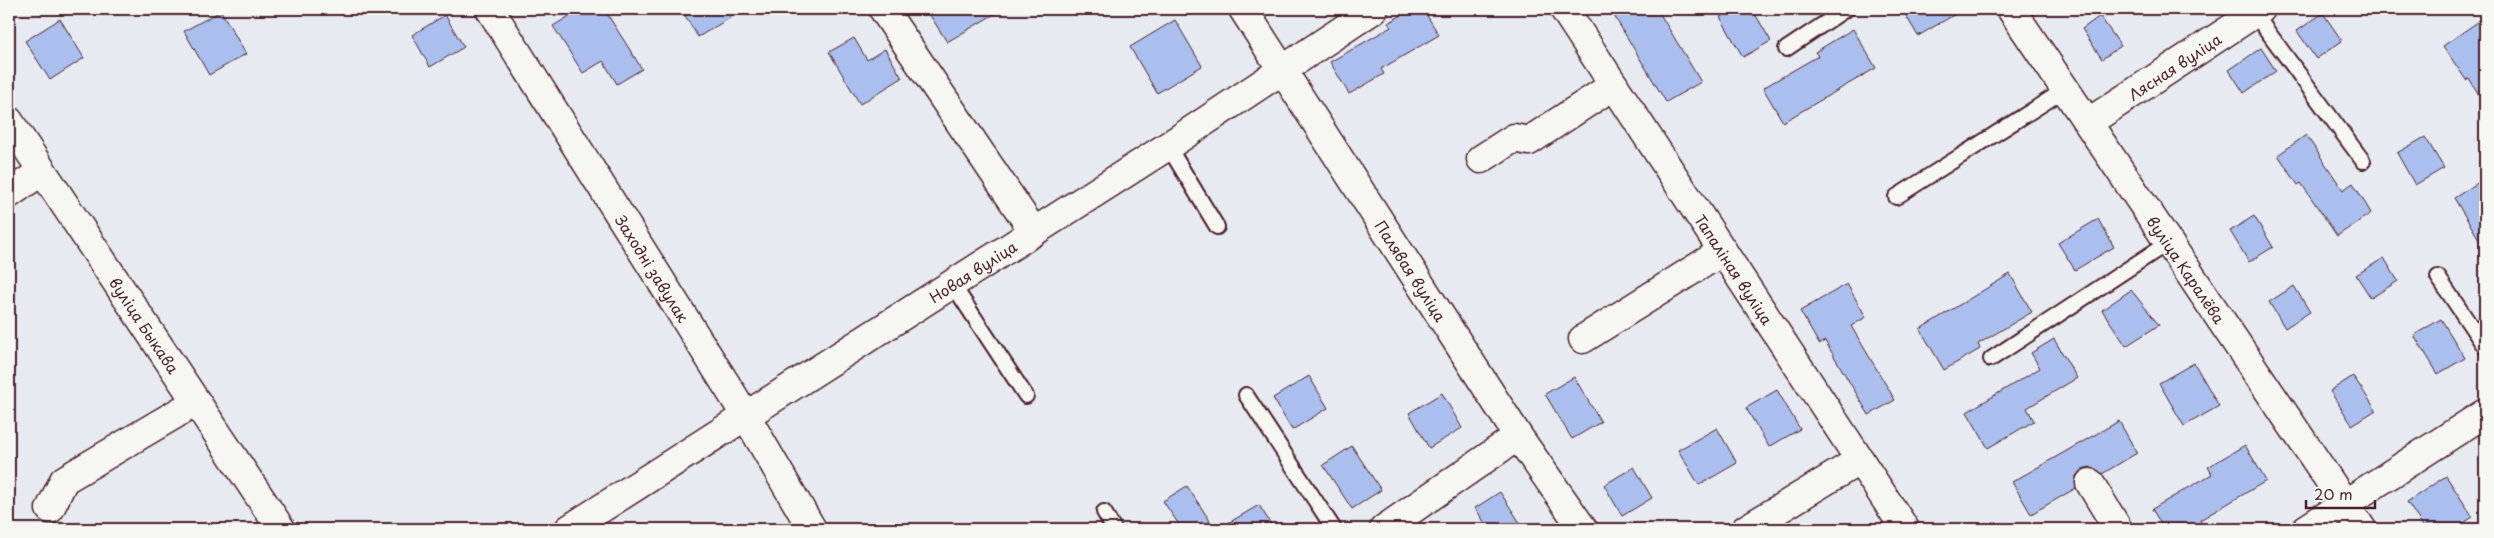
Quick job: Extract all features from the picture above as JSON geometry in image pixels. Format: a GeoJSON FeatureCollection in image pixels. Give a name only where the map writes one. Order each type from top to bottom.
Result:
{"type":"FeatureCollection","features":[{"type":"Feature","properties":{"kind":"street","name":"Заходні завулак"},"geometry":{"type":"LineString","coordinates":[[490,9],[746,416],[812,529]]}},
{"type":"Feature","properties":{"kind":"street"},"geometry":{"type":"LineString","coordinates":[[883,9],[1034,232]]}},
{"type":"Feature","properties":{"kind":"street","name":"Палявая вуліца"},"geometry":{"type":"LineString","coordinates":[[1243,9],[1518,436],[1583,529]]}},
{"type":"Feature","properties":{"kind":"street","name":"Новая вуліца"},"geometry":{"type":"LineString","coordinates":[[569,529],[953,285],[1168,146],[1374,9]]}},
{"type":"Feature","properties":{"kind":"street","name":"Тапаліная вуліца"},"geometry":{"type":"LineString","coordinates":[[1564,9],[1905,529]]}},
{"type":"Feature","properties":{"kind":"street","name":"вуліца Каралёва"},"geometry":{"type":"LineString","coordinates":[[2011,9],[2362,529]]}},
{"type":"Feature","properties":{"kind":"street","name":"Лясная вуліца"},"geometry":{"type":"LineString","coordinates":[[2088,122],[2248,13]]}},
{"type":"Feature","properties":{"kind":"street"},"geometry":{"type":"LineString","coordinates":[[1481,159],[1514,138],[1530,141],[1614,85]]}},
{"type":"Feature","properties":{"kind":"street","name":"вуліца Быкава"},"geometry":{"type":"LineString","coordinates":[[9,121],[281,529]]}},
{"type":"Feature","properties":{"kind":"street"},"geometry":{"type":"LineString","coordinates":[[9,194],[42,171]]}},
{"type":"Feature","properties":{"kind":"street"},"geometry":{"type":"LineString","coordinates":[[1583,340],[1723,251]]}},
{"type":"Feature","properties":{"kind":"street"},"geometry":{"type":"LineString","coordinates":[[50,509],[64,480],[196,402]]}},
{"type":"Feature","properties":{"kind":"street"},"geometry":{"type":"LineString","coordinates":[[2306,529],[2485,413]]}},
{"type":"Feature","properties":{"kind":"street"},"geometry":{"type":"LineString","coordinates":[[1384,529],[1518,436]]}},
{"type":"Feature","properties":{"kind":"street"},"geometry":{"type":"LineString","coordinates":[[1746,529],[1860,460]]}},
{"type":"Feature","properties":{"kind":"street"},"geometry":{"type":"LineString","coordinates":[[2090,483],[2118,529]]}},
{"type":"Feature","properties":{"kind":"lane"},"geometry":{"type":"LineString","coordinates":[[1786,49],[1846,9]]}},
{"type":"Feature","properties":{"kind":"lane"},"geometry":{"type":"LineString","coordinates":[[2248,13],[2363,160]]}},
{"type":"Feature","properties":{"kind":"lane"},"geometry":{"type":"LineString","coordinates":[[1896,197],[2066,89]]}},
{"type":"Feature","properties":{"kind":"lane"},"geometry":{"type":"LineString","coordinates":[[1168,146],[1217,227]]}},
{"type":"Feature","properties":{"kind":"lane"},"geometry":{"type":"LineString","coordinates":[[1991,359],[2169,242]]}},
{"type":"Feature","properties":{"kind":"lane"},"geometry":{"type":"LineString","coordinates":[[2438,277],[2485,346]]}},
{"type":"Feature","properties":{"kind":"lane"},"geometry":{"type":"LineString","coordinates":[[953,285],[1026,396]]}},
{"type":"Feature","properties":{"kind":"lane"},"geometry":{"type":"LineString","coordinates":[[1246,396],[1334,529]]}},
{"type":"Feature","properties":{"kind":"lane"},"geometry":{"type":"LineString","coordinates":[[1104,512],[1114,529]]}},
{"type":"Feature","properties":{"kind":"building"},"geometry":{"type":"Polygon","coordinates":[[[581,9],[604,9],[642,69],[617,84],[603,61],[583,73],[553,26],[581,9]]]}},
{"type":"Feature","properties":{"kind":"building"},"geometry":{"type":"Polygon","coordinates":[[[681,9],[745,9],[698,37],[681,9]]]}},
{"type":"Feature","properties":{"kind":"building"},"geometry":{"type":"Polygon","coordinates":[[[926,9],[1003,9],[947,42],[926,9]]]}},
{"type":"Feature","properties":{"kind":"building"},"geometry":{"type":"Polygon","coordinates":[[[1412,9],[1423,9],[1439,35],[1381,69],[1384,74],[1349,94],[1330,62],[1391,27],[1388,23],[1412,9]]]}},
{"type":"Feature","properties":{"kind":"building"},"geometry":{"type":"Polygon","coordinates":[[[1610,9],[1657,9],[1701,82],[1666,102],[1610,9]]]}},
{"type":"Feature","properties":{"kind":"building"},"geometry":{"type":"Polygon","coordinates":[[[1734,9],[1752,9],[1771,41],[1743,57],[1720,17],[1734,9]]]}},
{"type":"Feature","properties":{"kind":"building"},"geometry":{"type":"Polygon","coordinates":[[[1902,9],[1964,9],[1918,36],[1902,9]]]}},
{"type":"Feature","properties":{"kind":"building"},"geometry":{"type":"Polygon","coordinates":[[[221,11],[246,54],[209,75],[184,31],[221,11]]]}},
{"type":"Feature","properties":{"kind":"building"},"geometry":{"type":"Polygon","coordinates":[[[2323,13],[2342,41],[2316,59],[2297,31],[2323,13]]]}},
{"type":"Feature","properties":{"kind":"building"},"geometry":{"type":"Polygon","coordinates":[[[445,15],[464,47],[430,67],[412,35],[445,15]]]}},
{"type":"Feature","properties":{"kind":"building"},"geometry":{"type":"Polygon","coordinates":[[[2100,16],[2121,46],[2102,59],[2082,29],[2100,16]]]}},
{"type":"Feature","properties":{"kind":"building"},"geometry":{"type":"Polygon","coordinates":[[[2485,17],[2485,105],[2469,78],[2466,80],[2443,46],[2485,17]]]}},
{"type":"Feature","properties":{"kind":"building"},"geometry":{"type":"Polygon","coordinates":[[[60,19],[84,58],[50,80],[25,41],[60,19]]]}},
{"type":"Feature","properties":{"kind":"building"},"geometry":{"type":"Polygon","coordinates":[[[1175,20],[1202,66],[1157,93],[1130,47],[1175,20]]]}},
{"type":"Feature","properties":{"kind":"building"},"geometry":{"type":"Polygon","coordinates":[[[1853,29],[1876,68],[1783,122],[1763,88],[1818,56],[1815,52],[1853,29]]]}},
{"type":"Feature","properties":{"kind":"building"},"geometry":{"type":"Polygon","coordinates":[[[854,38],[867,60],[885,49],[902,78],[860,104],[829,52],[854,38]]]}},
{"type":"Feature","properties":{"kind":"building"},"geometry":{"type":"Polygon","coordinates":[[[2261,48],[2276,71],[2244,93],[2229,70],[2261,48]]]}},
{"type":"Feature","properties":{"kind":"building"},"geometry":{"type":"Polygon","coordinates":[[[2306,135],[2343,190],[2353,183],[2371,213],[2337,236],[2301,183],[2298,185],[2278,155],[2306,135]]]}},
{"type":"Feature","properties":{"kind":"building"},"geometry":{"type":"Polygon","coordinates":[[[2425,137],[2444,168],[2415,185],[2397,153],[2425,137]]]}},
{"type":"Feature","properties":{"kind":"building"},"geometry":{"type":"Polygon","coordinates":[[[2479,182],[2485,192],[2485,249],[2454,198],[2479,182]]]}},
{"type":"Feature","properties":{"kind":"building"},"geometry":{"type":"Polygon","coordinates":[[[2254,216],[2273,247],[2249,262],[2230,231],[2254,216]]]}},
{"type":"Feature","properties":{"kind":"building"},"geometry":{"type":"Polygon","coordinates":[[[2098,219],[2114,247],[2075,270],[2058,243],[2098,219]]]}},
{"type":"Feature","properties":{"kind":"building"},"geometry":{"type":"Polygon","coordinates":[[[2384,258],[2398,281],[2371,298],[2356,275],[2384,258]]]}},
{"type":"Feature","properties":{"kind":"building"},"geometry":{"type":"Polygon","coordinates":[[[2010,274],[2032,312],[1978,344],[1980,349],[1944,370],[1920,329],[2010,274]]]}},
{"type":"Feature","properties":{"kind":"building"},"geometry":{"type":"Polygon","coordinates":[[[1847,284],[1866,317],[1851,326],[1895,400],[1869,415],[1825,341],[1819,344],[1800,311],[1847,284]]]}},
{"type":"Feature","properties":{"kind":"building"},"geometry":{"type":"Polygon","coordinates":[[[2294,286],[2310,312],[2285,328],[2269,302],[2294,286]]]}},
{"type":"Feature","properties":{"kind":"building"},"geometry":{"type":"Polygon","coordinates":[[[2131,290],[2159,325],[2126,346],[2102,310],[2131,290]]]}},
{"type":"Feature","properties":{"kind":"building"},"geometry":{"type":"Polygon","coordinates":[[[2441,319],[2465,358],[2438,374],[2414,335],[2441,319]]]}},
{"type":"Feature","properties":{"kind":"building"},"geometry":{"type":"Polygon","coordinates":[[[2054,339],[2077,378],[2027,408],[2034,421],[1988,448],[1967,412],[2040,368],[2031,353],[2054,339]]]}},
{"type":"Feature","properties":{"kind":"building"},"geometry":{"type":"Polygon","coordinates":[[[2194,363],[2219,406],[2184,426],[2159,383],[2194,363]]]}},
{"type":"Feature","properties":{"kind":"building"},"geometry":{"type":"Polygon","coordinates":[[[1309,376],[1328,408],[1292,430],[1273,398],[1309,376]]]}},
{"type":"Feature","properties":{"kind":"building"},"geometry":{"type":"Polygon","coordinates":[[[2353,376],[2376,410],[2352,425],[2330,391],[2353,376]]]}},
{"type":"Feature","properties":{"kind":"building"},"geometry":{"type":"Polygon","coordinates":[[[1574,377],[1601,422],[1572,439],[1545,394],[1574,377]]]}},
{"type":"Feature","properties":{"kind":"building"},"geometry":{"type":"Polygon","coordinates":[[[1777,390],[1800,429],[1769,447],[1746,408],[1777,390]]]}},
{"type":"Feature","properties":{"kind":"building"},"geometry":{"type":"Polygon","coordinates":[[[1442,393],[1462,428],[1429,448],[1409,413],[1442,393]]]}},
{"type":"Feature","properties":{"kind":"building"},"geometry":{"type":"Polygon","coordinates":[[[2119,421],[2137,453],[2102,474],[2090,467],[2082,469],[2076,476],[2076,488],[2031,514],[2012,482],[2119,421]]]}},
{"type":"Feature","properties":{"kind":"building"},"geometry":{"type":"Polygon","coordinates":[[[1717,428],[1737,463],[1699,485],[1678,450],[1717,428]]]}},
{"type":"Feature","properties":{"kind":"building"},"geometry":{"type":"Polygon","coordinates":[[[2245,445],[2266,481],[2200,520],[2205,529],[2164,529],[2152,509],[2212,474],[2208,467],[2245,445]]]}},
{"type":"Feature","properties":{"kind":"building"},"geometry":{"type":"Polygon","coordinates":[[[1352,446],[1381,490],[1352,509],[1323,465],[1352,446]]]}},
{"type":"Feature","properties":{"kind":"building"},"geometry":{"type":"Polygon","coordinates":[[[1634,467],[1652,498],[1622,516],[1604,485],[1634,467]]]}},
{"type":"Feature","properties":{"kind":"building"},"geometry":{"type":"Polygon","coordinates":[[[2446,476],[2473,517],[2454,529],[2425,529],[2407,502],[2446,476]]]}},
{"type":"Feature","properties":{"kind":"building"},"geometry":{"type":"Polygon","coordinates":[[[1187,486],[1210,521],[1198,529],[1182,529],[1163,501],[1187,486]]]}},
{"type":"Feature","properties":{"kind":"building"},"geometry":{"type":"Polygon","coordinates":[[[1500,492],[1524,529],[1489,529],[1475,508],[1500,492]]]}},
{"type":"Feature","properties":{"kind":"building"},"geometry":{"type":"Polygon","coordinates":[[[1259,505],[1274,529],[1218,529],[1259,505]]]}}]}
